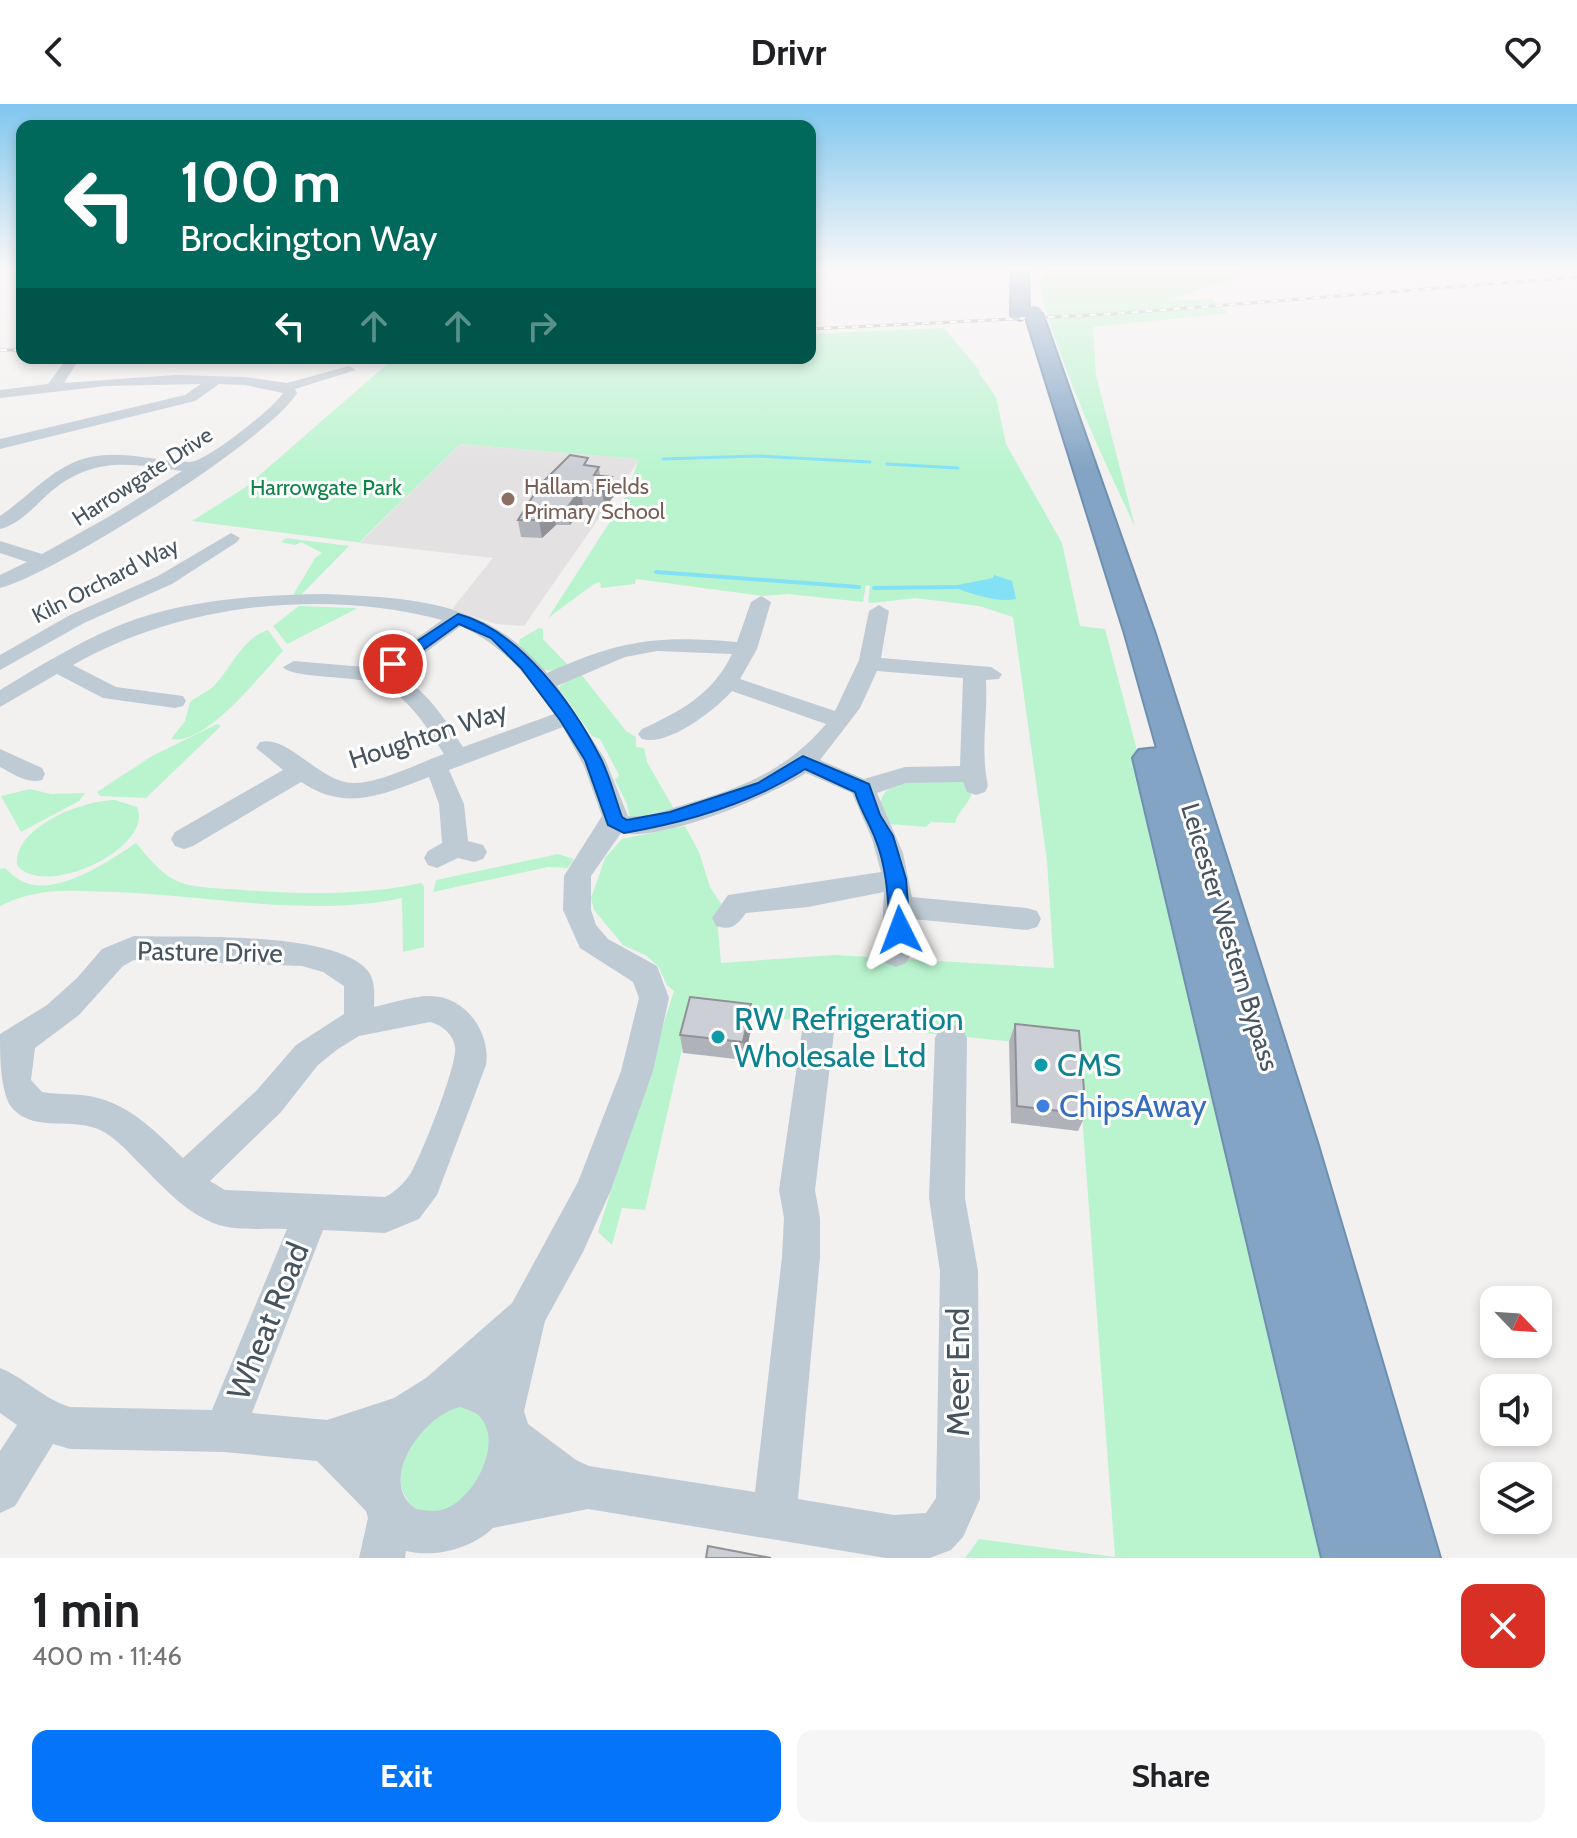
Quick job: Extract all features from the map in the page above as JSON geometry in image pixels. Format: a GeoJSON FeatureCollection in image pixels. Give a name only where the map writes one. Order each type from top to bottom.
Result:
{"type":"FeatureCollection","features":[{"type":"Feature","properties":{"kind":"highway","name":"Leicester Western Bypass"},"geometry":{"type":"LineString","coordinates":[[1033,335],[1149,748],[1355,1558]]}},
{"type":"Feature","properties":{"kind":"highway","name":"Leicester Western Bypass"},"geometry":{"type":"LineString","coordinates":[[1034,335],[1140,634],[1292,1142],[1407,1558]]}},
{"type":"Feature","properties":{"kind":"street"},"geometry":{"type":"LineString","coordinates":[[53,388],[64,364]]}},
{"type":"Feature","properties":{"kind":"street"},"geometry":{"type":"LineString","coordinates":[[0,394],[137,380],[216,380],[287,387],[350,370]]}},
{"type":"Feature","properties":{"kind":"street"},"geometry":{"type":"LineString","coordinates":[[0,444],[181,401],[197,396],[216,380]]}},
{"type":"Feature","properties":{"kind":"street","name":"Harrowgate Drive"},"geometry":{"type":"LineString","coordinates":[[0,582],[129,516],[255,428],[287,400],[290,393],[287,387]]}},
{"type":"Feature","properties":{"kind":"street"},"geometry":{"type":"LineString","coordinates":[[0,524],[56,479],[88,462],[116,458],[198,468]]}},
{"type":"Feature","properties":{"kind":"street","name":"Kiln Orchard Way"},"geometry":{"type":"LineString","coordinates":[[0,664],[77,619],[107,608],[169,577],[230,538]]}},
{"type":"Feature","properties":{"kind":"street"},"geometry":{"type":"LineString","coordinates":[[0,547],[44,561]]}},
{"type":"Feature","properties":{"kind":"street"},"geometry":{"type":"LineString","coordinates":[[644,735],[691,716],[728,682],[746,649],[762,599]]}},
{"type":"Feature","properties":{"kind":"street"},"geometry":{"type":"LineString","coordinates":[[0,700],[130,629],[175,614],[220,605],[299,600],[405,605],[458,618],[496,635],[542,684],[567,717],[593,760],[614,820],[624,827],[640,826],[671,819],[764,787],[803,762],[839,720],[871,664],[877,607]]}},
{"type":"Feature","properties":{"kind":"street"},"geometry":{"type":"LineString","coordinates":[[107,608],[130,629]]}},
{"type":"Feature","properties":{"kind":"street"},"geometry":{"type":"LineString","coordinates":[[380,675],[458,618]]}},
{"type":"Feature","properties":{"kind":"street"},"geometry":{"type":"LineString","coordinates":[[542,684],[611,654],[639,647],[666,644],[746,649]]}},
{"type":"Feature","properties":{"kind":"street"},"geometry":{"type":"LineString","coordinates":[[803,762],[863,788],[905,775],[974,780],[970,747],[982,673],[871,664]]}},
{"type":"Feature","properties":{"kind":"street"},"geometry":{"type":"LineString","coordinates":[[58,666],[111,693],[180,701]]}},
{"type":"Feature","properties":{"kind":"street"},"geometry":{"type":"LineString","coordinates":[[289,667],[356,670],[380,675],[392,679],[411,693],[434,720],[446,760],[455,853]]}},
{"type":"Feature","properties":{"kind":"street"},"geometry":{"type":"LineString","coordinates":[[728,682],[839,720]]}},
{"type":"Feature","properties":{"kind":"street","name":"Houghton Way"},"geometry":{"type":"LineString","coordinates":[[268,748],[328,788],[356,792],[567,717]]}},
{"type":"Feature","properties":{"kind":"street"},"geometry":{"type":"LineString","coordinates":[[0,757],[33,774]]}},
{"type":"Feature","properties":{"kind":"street"},"geometry":{"type":"LineString","coordinates":[[178,843],[300,771]]}},
{"type":"Feature","properties":{"kind":"street"},"geometry":{"type":"LineString","coordinates":[[863,788],[871,815],[884,836],[898,893],[896,955]]}},
{"type":"Feature","properties":{"kind":"street"},"geometry":{"type":"LineString","coordinates":[[385,1524],[381,1477],[384,1455],[393,1434],[407,1415],[494,1348],[526,1317],[593,1190],[637,1071],[654,998],[646,975],[596,946],[587,935],[576,906],[575,881],[581,867],[603,842],[614,820]]}},
{"type":"Feature","properties":{"kind":"street"},"geometry":{"type":"LineString","coordinates":[[732,910],[808,896],[898,893],[1033,919]]}},
{"type":"Feature","properties":{"kind":"street","name":"Pasture Drive"},"geometry":{"type":"LineString","coordinates":[[10,1044],[49,1022],[90,986],[110,958],[134,948],[302,954],[319,958],[349,972],[359,982],[359,1023]]}},
{"type":"Feature","properties":{"kind":"street"},"geometry":{"type":"LineString","coordinates":[[10,1044],[14,1082],[23,1097],[48,1111],[96,1113],[107,1117],[182,1183],[200,1198],[222,1208],[385,1215],[406,1206],[425,1183],[472,1058],[471,1042],[452,1015],[442,1010],[430,1009],[345,1027],[307,1055],[269,1101],[182,1183]]}},
{"type":"Feature","properties":{"kind":"street"},"geometry":{"type":"LineString","coordinates":[[774,1518],[801,1257],[802,1218],[797,1190],[819,1024]]}},
{"type":"Feature","properties":{"kind":"street","name":"Meer End"},"geometry":{"type":"LineString","coordinates":[[507,1425],[551,1469],[588,1487],[774,1518],[891,1548],[939,1534],[951,1518],[958,1499],[959,1271],[947,1198],[951,1038]]}},
{"type":"Feature","properties":{"kind":"street","name":"Wheat Road"},"geometry":{"type":"LineString","coordinates":[[224,1431],[312,1211]]}},
{"type":"Feature","properties":{"kind":"street"},"geometry":{"type":"LineString","coordinates":[[327,1441],[385,1524],[421,1535],[461,1531],[505,1473],[507,1425],[526,1317]]}},
{"type":"Feature","properties":{"kind":"street"},"geometry":{"type":"LineString","coordinates":[[441,1391],[460,1387],[477,1390],[492,1398],[507,1425]]}},
{"type":"Feature","properties":{"kind":"street"},"geometry":{"type":"LineString","coordinates":[[0,1388],[44,1420],[70,1428],[224,1431],[327,1441],[407,1415]]}},
{"type":"Feature","properties":{"kind":"street"},"geometry":{"type":"LineString","coordinates":[[0,1491],[44,1420]]}},
{"type":"Feature","properties":{"kind":"street","name":"Meer End"},"geometry":{"type":"LineString","coordinates":[[461,1531],[588,1487]]}},
{"type":"Feature","properties":{"kind":"shaded area","name":"Hallam Fields Primary School"},"geometry":{"type":"Polygon","coordinates":[[[460,444],[640,459],[524,626],[496,624],[452,609],[493,558],[360,543],[460,444]]]}},
{"type":"Feature","properties":{"kind":"green space","name":"Harrowgate Park"},"geometry":{"type":"Polygon","coordinates":[[[816,335],[950,335],[980,371],[996,397],[1006,444],[1062,543],[1080,626],[1105,629],[1173,886],[1329,1558],[965,1558],[979,1539],[1115,1557],[1077,1048],[691,1010],[645,1210],[622,1208],[612,1245],[598,1232],[674,991],[667,985],[658,966],[647,956],[623,945],[594,910],[591,898],[605,858],[622,839],[685,826],[699,852],[710,887],[722,905],[717,918],[721,963],[835,955],[1054,968],[1047,861],[1013,617],[979,606],[915,598],[872,603],[868,602],[870,586],[866,585],[863,602],[788,594],[763,596],[636,579],[635,584],[601,588],[600,582],[594,584],[548,618],[624,500],[639,459],[460,444],[360,542],[363,543],[192,521],[246,487],[387,364],[816,364],[816,335]]]}},
{"type":"Feature","properties":{"kind":"green space"},"geometry":{"type":"Polygon","coordinates":[[[1054,335],[1093,335],[1096,375],[1135,527],[1081,407],[1054,335]]]}},
{"type":"Feature","properties":{"kind":"green space"},"geometry":{"type":"Polygon","coordinates":[[[286,538],[349,546],[301,595],[293,595],[315,558],[322,553],[301,542],[295,545],[281,542],[286,538]]]}},
{"type":"Feature","properties":{"kind":"green space"},"geometry":{"type":"Polygon","coordinates":[[[299,606],[356,609],[287,644],[273,626],[299,606]]]}},
{"type":"Feature","properties":{"kind":"green space"},"geometry":{"type":"Polygon","coordinates":[[[539,628],[543,629],[543,639],[569,666],[551,670],[540,668],[519,644],[520,639],[539,628]]]}},
{"type":"Feature","properties":{"kind":"green space"},"geometry":{"type":"Polygon","coordinates":[[[268,630],[283,651],[216,720],[185,738],[171,739],[185,721],[190,702],[213,687],[244,647],[268,630]]]}},
{"type":"Feature","properties":{"kind":"green space"},"geometry":{"type":"Polygon","coordinates":[[[581,674],[626,731],[636,737],[636,747],[644,748],[647,762],[674,809],[633,818],[629,815],[615,780],[619,775],[600,739],[592,736],[558,687],[581,674]]]}},
{"type":"Feature","properties":{"kind":"green space"},"geometry":{"type":"Polygon","coordinates":[[[217,724],[221,726],[146,798],[100,796],[97,792],[152,756],[217,724]]]}},
{"type":"Feature","properties":{"kind":"green space"},"geometry":{"type":"Polygon","coordinates":[[[962,781],[972,790],[955,823],[931,822],[926,827],[890,824],[881,800],[885,792],[904,783],[962,781]]]}},
{"type":"Feature","properties":{"kind":"green space"},"geometry":{"type":"Polygon","coordinates":[[[30,789],[51,794],[85,793],[79,801],[21,832],[1,796],[30,789]]]}},
{"type":"Feature","properties":{"kind":"green space"},"geometry":{"type":"Polygon","coordinates":[[[115,800],[137,807],[138,823],[130,838],[114,853],[72,873],[50,876],[31,874],[17,865],[19,851],[39,827],[70,810],[115,800]]]}},
{"type":"Feature","properties":{"kind":"green space"},"geometry":{"type":"Polygon","coordinates":[[[136,843],[168,876],[196,886],[332,893],[421,883],[424,886],[424,947],[403,952],[402,898],[367,904],[295,906],[70,891],[29,895],[0,906],[0,869],[5,868],[18,879],[33,885],[64,882],[136,843]]]}},
{"type":"Feature","properties":{"kind":"green space"},"geometry":{"type":"Polygon","coordinates":[[[558,854],[574,859],[568,868],[548,867],[433,892],[436,880],[558,854]]]}},
{"type":"Feature","properties":{"kind":"green space"},"geometry":{"type":"Polygon","coordinates":[[[460,1405],[478,1410],[497,1443],[466,1507],[421,1515],[404,1493],[401,1483],[403,1463],[418,1426],[460,1405]]]}},
{"type":"Feature","properties":{"kind":"water"},"geometry":{"type":"Polygon","coordinates":[[[994,575],[1012,581],[1016,599],[987,598],[959,589],[957,585],[993,578],[994,575]]]}},
{"type":"Feature","properties":{"kind":"building"},"geometry":{"type":"Polygon","coordinates":[[[570,455],[588,458],[584,465],[599,467],[594,475],[612,477],[602,491],[581,489],[567,508],[552,507],[539,520],[518,520],[540,485],[570,455]]]}},
{"type":"Feature","properties":{"kind":"building"},"geometry":{"type":"Polygon","coordinates":[[[690,997],[751,1004],[743,1042],[680,1035],[690,997]]]}},
{"type":"Feature","properties":{"kind":"building"},"geometry":{"type":"Polygon","coordinates":[[[1015,1024],[1079,1031],[1086,1114],[1017,1106],[1015,1024]]]}},
{"type":"Feature","properties":{"kind":"building"},"geometry":{"type":"Polygon","coordinates":[[[708,1546],[771,1558],[706,1558],[708,1546]]]}},
{"type":"Feature","properties":{"kind":"waterway"},"geometry":{"type":"LineString","coordinates":[[663,459],[757,456],[870,462]]}},
{"type":"Feature","properties":{"kind":"waterway"},"geometry":{"type":"LineString","coordinates":[[887,464],[958,468]]}},
{"type":"Feature","properties":{"kind":"waterway"},"geometry":{"type":"LineString","coordinates":[[656,572],[859,587]]}},
{"type":"Feature","properties":{"kind":"waterway"},"geometry":{"type":"LineString","coordinates":[[874,588],[958,587]]}},
{"type":"Feature","properties":{"kind":"railway"},"geometry":{"type":"LineString","coordinates":[[0,350],[16,350]]}},
{"type":"Feature","properties":{"kind":"place","name":"Hallam Fields Primary School"},"geometry":{"type":"Point","coordinates":[508,499]}},
{"type":"Feature","properties":{"kind":"place","name":"RW Refrigeration Wholesale Ltd"},"geometry":{"type":"Point","coordinates":[718,1037]}},
{"type":"Feature","properties":{"kind":"place","name":"CMS"},"geometry":{"type":"Point","coordinates":[1041,1065]}},
{"type":"Feature","properties":{"kind":"place","name":"ChipsAway"},"geometry":{"type":"Point","coordinates":[1043,1106]}},
{"type":"Feature","properties":{"kind":"route"},"geometry":{"type":"LineString","coordinates":[[393,664],[458,618],[496,635],[526,665],[567,717],[593,760],[614,820],[624,827],[671,819],[764,787],[803,762],[863,788],[871,815],[884,836],[892,858],[897,879],[900,930]]}}]}
